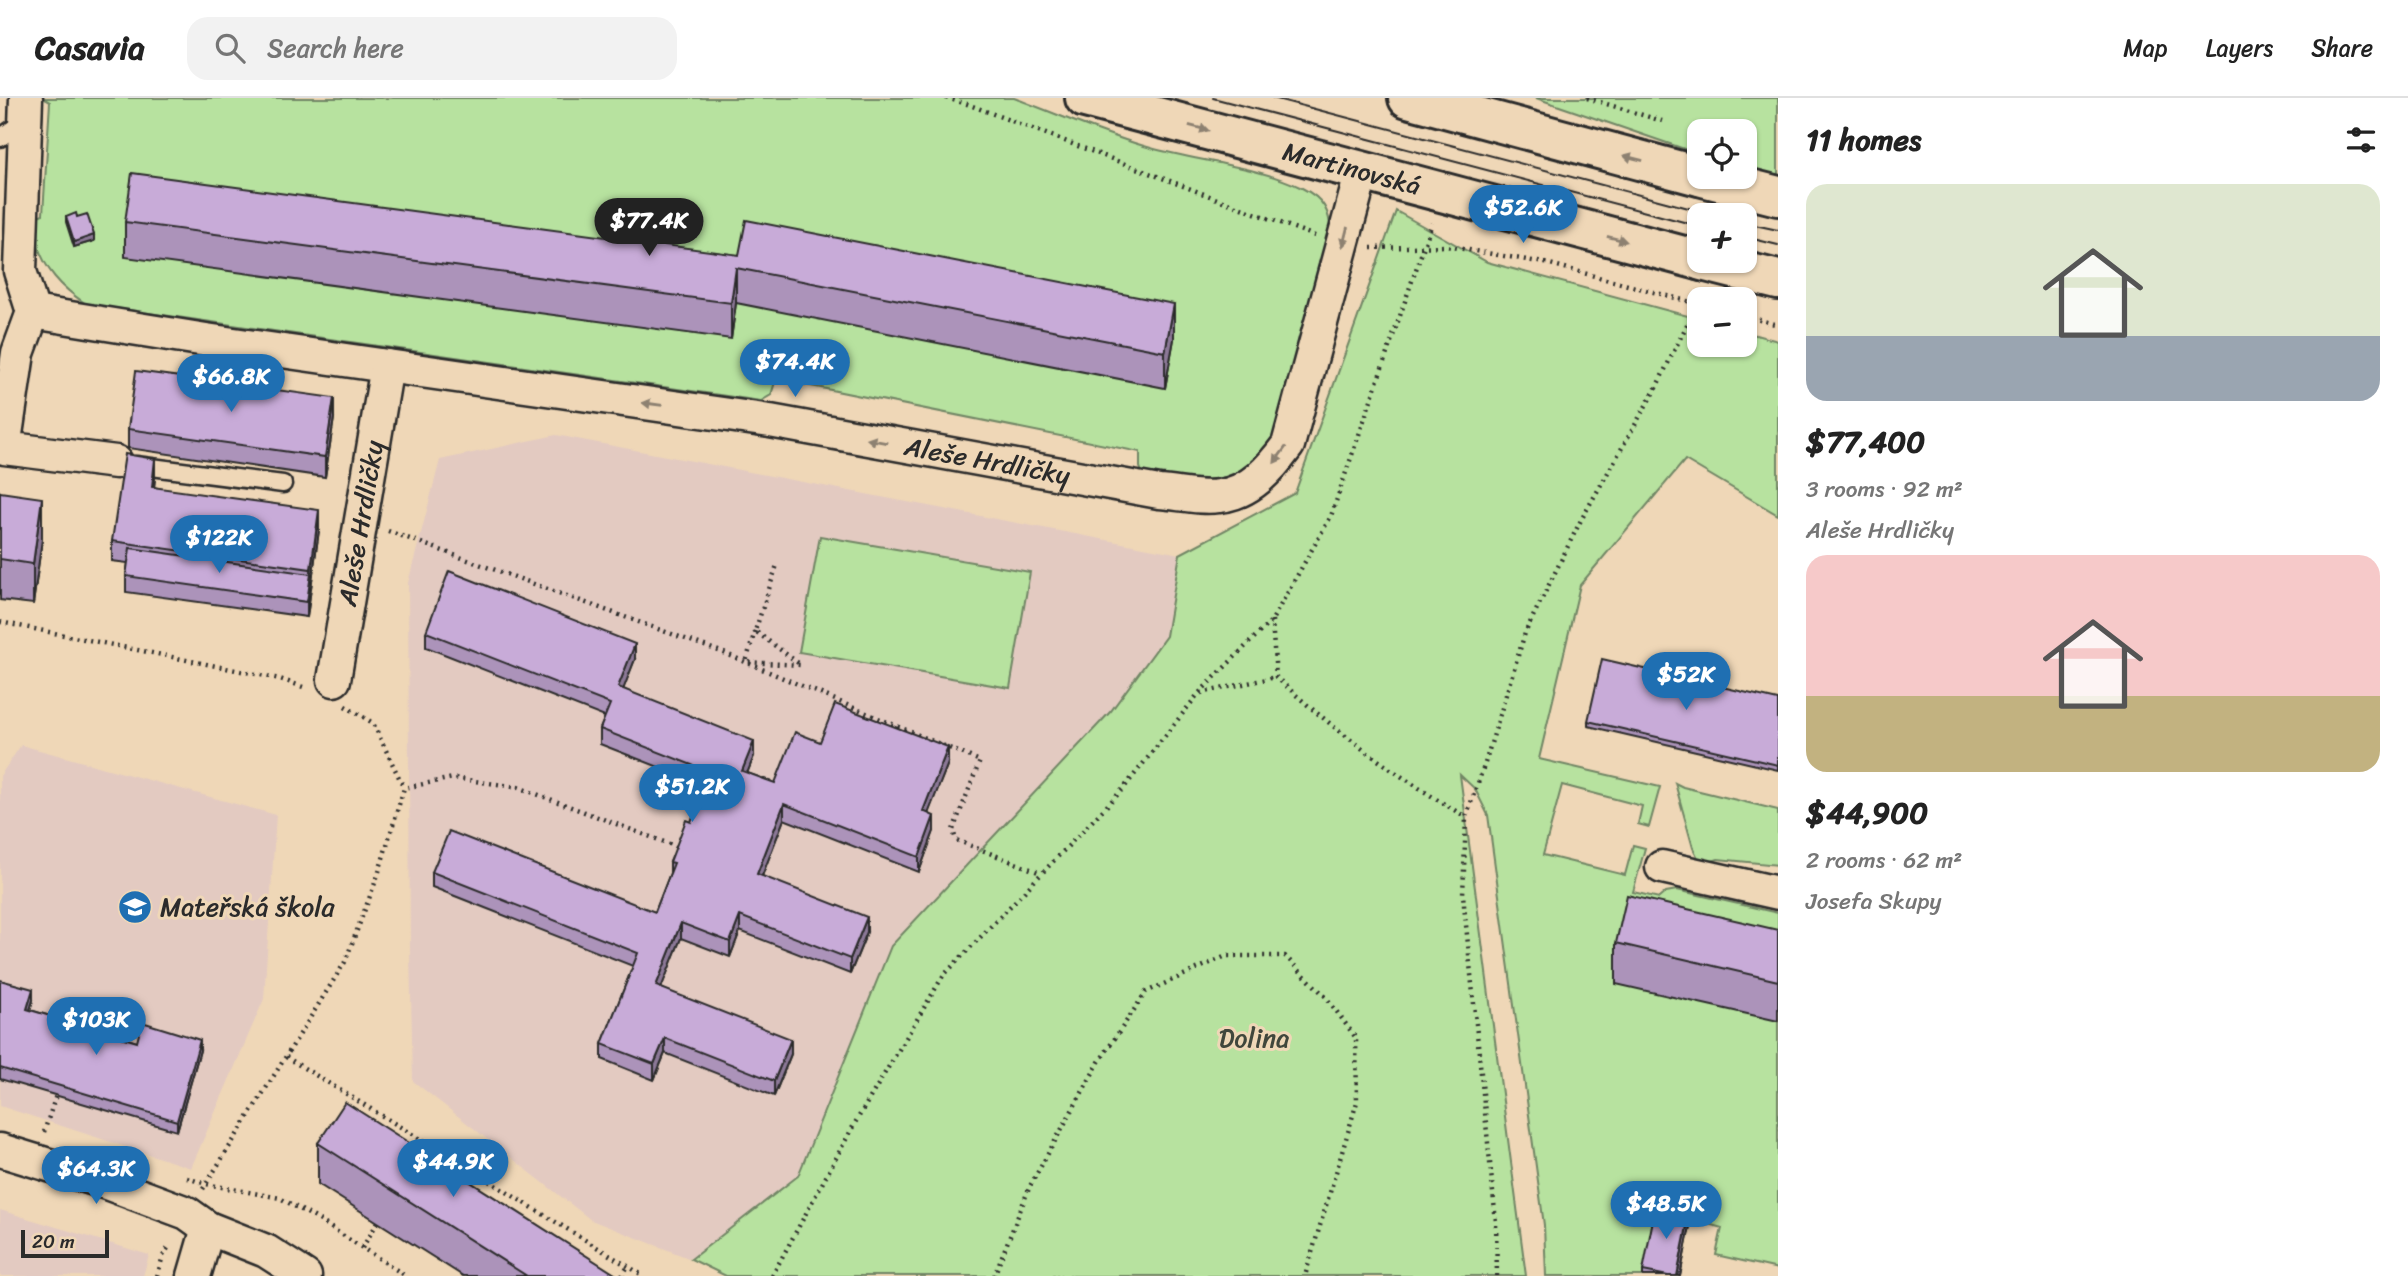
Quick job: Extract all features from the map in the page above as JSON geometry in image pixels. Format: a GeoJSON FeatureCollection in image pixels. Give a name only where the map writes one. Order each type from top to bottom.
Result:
{"type":"FeatureCollection","features":[{"type":"Feature","properties":{"kind":"street","name":"Martinovská"},"geometry":{"type":"LineString","coordinates":[[1085,98],[1687,256]]}},
{"type":"Feature","properties":{"kind":"street"},"geometry":{"type":"LineString","coordinates":[[1408,98],[1687,172]]}},
{"type":"Feature","properties":{"kind":"street"},"geometry":{"type":"LineString","coordinates":[[17,119],[20,271],[33,312],[18,353],[4,447],[116,462]]}},
{"type":"Feature","properties":{"kind":"street","name":"Aleše Hrdličky"},"geometry":{"type":"LineString","coordinates":[[33,312],[770,421],[1159,492],[1220,496],[1248,486],[1271,468],[1287,445],[1362,171]]}},
{"type":"Feature","properties":{"kind":"street"},"geometry":{"type":"LineString","coordinates":[[1751,189],[1778,196]]}},
{"type":"Feature","properties":{"kind":"street","name":"Martinovská"},"geometry":{"type":"LineString","coordinates":[[1751,273],[1778,280]]}},
{"type":"Feature","properties":{"kind":"street","name":"Aleše Hrdličky"},"geometry":{"type":"LineString","coordinates":[[330,692],[387,366]]}},
{"type":"Feature","properties":{"kind":"street"},"geometry":{"type":"LineString","coordinates":[[1662,867],[1778,893]]}},
{"type":"Feature","properties":{"kind":"street"},"geometry":{"type":"LineString","coordinates":[[0,1150],[102,1181],[198,1220],[266,1251],[305,1276]]}},
{"type":"Feature","properties":{"kind":"street"},"geometry":{"type":"LineString","coordinates":[[194,1276],[198,1220]]}},
{"type":"Feature","properties":{"kind":"lane"},"geometry":{"type":"LineString","coordinates":[[116,462],[284,484]]}},
{"type":"Feature","properties":{"kind":"path"},"geometry":{"type":"LineString","coordinates":[[1587,98],[1662,121]]}},
{"type":"Feature","properties":{"kind":"path"},"geometry":{"type":"LineString","coordinates":[[772,1276],[855,1123],[943,976],[1123,789],[1199,693],[1272,620],[1331,516],[1424,246]]}},
{"type":"Feature","properties":{"kind":"path"},"geometry":{"type":"LineString","coordinates":[[1757,319],[1778,325]]}},
{"type":"Feature","properties":{"kind":"path"},"geometry":{"type":"LineString","coordinates":[[1497,1276],[1496,1222],[1463,895],[1466,817],[1525,633],[1581,520],[1656,388],[1687,326]]}},
{"type":"Feature","properties":{"kind":"path"},"geometry":{"type":"LineString","coordinates":[[361,522],[746,663],[980,761],[953,830],[956,840],[1042,873]]}},
{"type":"Feature","properties":{"kind":"path"},"geometry":{"type":"LineString","coordinates":[[746,663],[777,565]]}},
{"type":"Feature","properties":{"kind":"path"},"geometry":{"type":"LineString","coordinates":[[1272,620],[1276,677],[1327,723],[1412,785],[1466,817]]}},
{"type":"Feature","properties":{"kind":"path"},"geometry":{"type":"LineString","coordinates":[[0,622],[279,679],[330,692],[373,723],[404,788],[378,875],[345,962],[206,1184],[198,1220],[163,1256],[157,1276]]}},
{"type":"Feature","properties":{"kind":"path"},"geometry":{"type":"LineString","coordinates":[[746,663],[801,665],[755,631]]}},
{"type":"Feature","properties":{"kind":"path"},"geometry":{"type":"LineString","coordinates":[[1199,693],[1276,677]]}},
{"type":"Feature","properties":{"kind":"path"},"geometry":{"type":"LineString","coordinates":[[404,788],[453,778],[518,787],[681,848]]}},
{"type":"Feature","properties":{"kind":"path"},"geometry":{"type":"LineString","coordinates":[[994,1276],[1030,1186],[1099,1062],[1146,992],[1226,956],[1285,957],[1326,997],[1356,1038],[1357,1102],[1305,1276]]}},
{"type":"Feature","properties":{"kind":"path"},"geometry":{"type":"LineString","coordinates":[[286,1057],[644,1276]]}},
{"type":"Feature","properties":{"kind":"path"},"geometry":{"type":"LineString","coordinates":[[44,1132],[56,1095]]}},
{"type":"Feature","properties":{"kind":"path"},"geometry":{"type":"LineString","coordinates":[[33,1128],[57,1136]]}},
{"type":"Feature","properties":{"kind":"path"},"geometry":{"type":"LineString","coordinates":[[408,1145],[414,1136]]}},
{"type":"Feature","properties":{"kind":"path"},"geometry":{"type":"LineString","coordinates":[[181,1176],[206,1184],[280,1198],[406,1276]]}},
{"type":"Feature","properties":{"kind":"path"},"geometry":{"type":"LineString","coordinates":[[515,1212],[521,1202]]}},
{"type":"Feature","properties":{"kind":"path"},"geometry":{"type":"LineString","coordinates":[[362,1248],[378,1223]]}},
{"type":"Feature","properties":{"kind":"path"},"geometry":{"type":"LineString","coordinates":[[622,1276],[628,1266]]}},
{"type":"Feature","properties":{"kind":"shaded area"},"geometry":{"type":"Polygon","coordinates":[[[556,435],[1180,554],[1166,636],[1111,711],[891,946],[798,1177],[691,1259],[591,1220],[413,1081],[408,583],[440,460],[556,435]]]}},
{"type":"Feature","properties":{"kind":"shaded area","name":"Mateřská škola"},"geometry":{"type":"Polygon","coordinates":[[[21,745],[276,815],[264,999],[191,1168],[0,1106],[0,776],[21,745]]]}},
{"type":"Feature","properties":{"kind":"shaded area"},"geometry":{"type":"Polygon","coordinates":[[[0,1210],[149,1255],[143,1276],[0,1276],[0,1210]]]}},
{"type":"Feature","properties":{"kind":"green space"},"geometry":{"type":"Polygon","coordinates":[[[43,98],[1014,98],[1134,143],[1267,175],[1302,188],[1321,201],[1327,212],[1331,235],[1276,432],[1266,452],[1255,464],[1226,477],[1209,480],[1175,479],[1143,475],[1140,452],[776,379],[771,395],[761,401],[86,304],[61,284],[49,269],[39,250],[34,231],[35,217],[43,214],[50,102],[43,98]]]}},
{"type":"Feature","properties":{"kind":"green space"},"geometry":{"type":"Polygon","coordinates":[[[1536,98],[1778,98],[1778,176],[1757,170],[1757,119],[1687,119],[1687,150],[1536,98]]]}},
{"type":"Feature","properties":{"kind":"green space","name":"Dolina"},"geometry":{"type":"Polygon","coordinates":[[[1396,211],[1487,262],[1687,316],[1687,357],[1757,357],[1757,335],[1778,341],[1778,515],[1685,460],[1580,585],[1539,759],[1660,787],[1649,827],[1638,824],[1642,806],[1562,785],[1543,855],[1625,875],[1633,845],[1645,848],[1633,892],[1659,898],[1666,892],[1677,890],[1778,913],[1778,1269],[1716,1255],[1722,1228],[1708,1224],[1689,1226],[1644,1276],[1546,1276],[1544,1225],[1488,815],[1475,789],[1460,775],[1526,1276],[726,1276],[691,1259],[798,1176],[891,946],[1111,711],[1166,636],[1180,554],[1295,493],[1396,211]]]}},
{"type":"Feature","properties":{"kind":"green space"},"geometry":{"type":"Polygon","coordinates":[[[820,536],[1030,572],[1010,688],[799,652],[820,536]]]}},
{"type":"Feature","properties":{"kind":"green space"},"geometry":{"type":"Polygon","coordinates":[[[1675,783],[1778,810],[1778,865],[1718,859],[1709,862],[1699,860],[1693,848],[1675,783]]]}},
{"type":"Feature","properties":{"kind":"building"},"geometry":{"type":"Polygon","coordinates":[[[132,173],[739,255],[746,220],[1174,304],[1165,352],[736,268],[731,303],[125,222],[132,173]]]}},
{"type":"Feature","properties":{"kind":"building"},"geometry":{"type":"Polygon","coordinates":[[[76,213],[77,217],[87,214],[94,235],[74,242],[66,217],[76,213]]]}},
{"type":"Feature","properties":{"kind":"building"},"geometry":{"type":"Polygon","coordinates":[[[136,371],[247,386],[247,381],[263,383],[262,388],[334,398],[325,457],[128,429],[136,371]]]}},
{"type":"Feature","properties":{"kind":"building"},"geometry":{"type":"Polygon","coordinates":[[[125,454],[155,459],[152,487],[319,510],[311,569],[112,541],[125,454]]]}},
{"type":"Feature","properties":{"kind":"building"},"geometry":{"type":"Polygon","coordinates":[[[0,492],[42,498],[33,564],[0,559],[0,492]]]}},
{"type":"Feature","properties":{"kind":"building"},"geometry":{"type":"Polygon","coordinates":[[[130,548],[311,574],[307,602],[126,576],[130,548]]]}},
{"type":"Feature","properties":{"kind":"building"},"geometry":{"type":"Polygon","coordinates":[[[449,571],[635,644],[618,687],[754,741],[742,771],[775,783],[795,732],[820,742],[835,704],[948,747],[923,811],[934,816],[919,857],[784,804],[757,874],[867,917],[850,959],[740,916],[730,942],[681,923],[656,986],[791,1039],[774,1081],[665,1038],[654,1064],[602,1044],[638,953],[432,872],[449,831],[655,912],[674,863],[670,862],[686,820],[691,822],[710,772],[600,729],[610,704],[426,632],[449,571]]]}},
{"type":"Feature","properties":{"kind":"building"},"geometry":{"type":"Polygon","coordinates":[[[1602,659],[1778,700],[1778,765],[1588,721],[1602,659]]]}},
{"type":"Feature","properties":{"kind":"building"},"geometry":{"type":"Polygon","coordinates":[[[1627,895],[1778,930],[1778,981],[1616,943],[1627,895]]]}},
{"type":"Feature","properties":{"kind":"building"},"geometry":{"type":"Polygon","coordinates":[[[0,980],[33,989],[27,1009],[137,1042],[142,1022],[200,1040],[177,1121],[0,1068],[0,980]]]}},
{"type":"Feature","properties":{"kind":"building"},"geometry":{"type":"Polygon","coordinates":[[[345,1102],[618,1276],[527,1276],[318,1143],[345,1102]]]}},
{"type":"Feature","properties":{"kind":"building"},"geometry":{"type":"Polygon","coordinates":[[[1656,1204],[1690,1211],[1677,1276],[1643,1271],[1656,1204]]]}},
{"type":"Feature","properties":{"kind":"tram line"},"geometry":{"type":"LineString","coordinates":[[1213,98],[1687,223]]}},
{"type":"Feature","properties":{"kind":"tram line"},"geometry":{"type":"LineString","coordinates":[[1273,98],[1687,208]]}},
{"type":"Feature","properties":{"kind":"tram line"},"geometry":{"type":"LineString","coordinates":[[1757,226],[1778,230]]}},
{"type":"Feature","properties":{"kind":"tram line"},"geometry":{"type":"LineString","coordinates":[[1757,240],[1778,245]]}},
{"type":"Feature","properties":{"kind":"place","name":"Mateřská škola"},"geometry":{"type":"Point","coordinates":[135,907]}}]}
